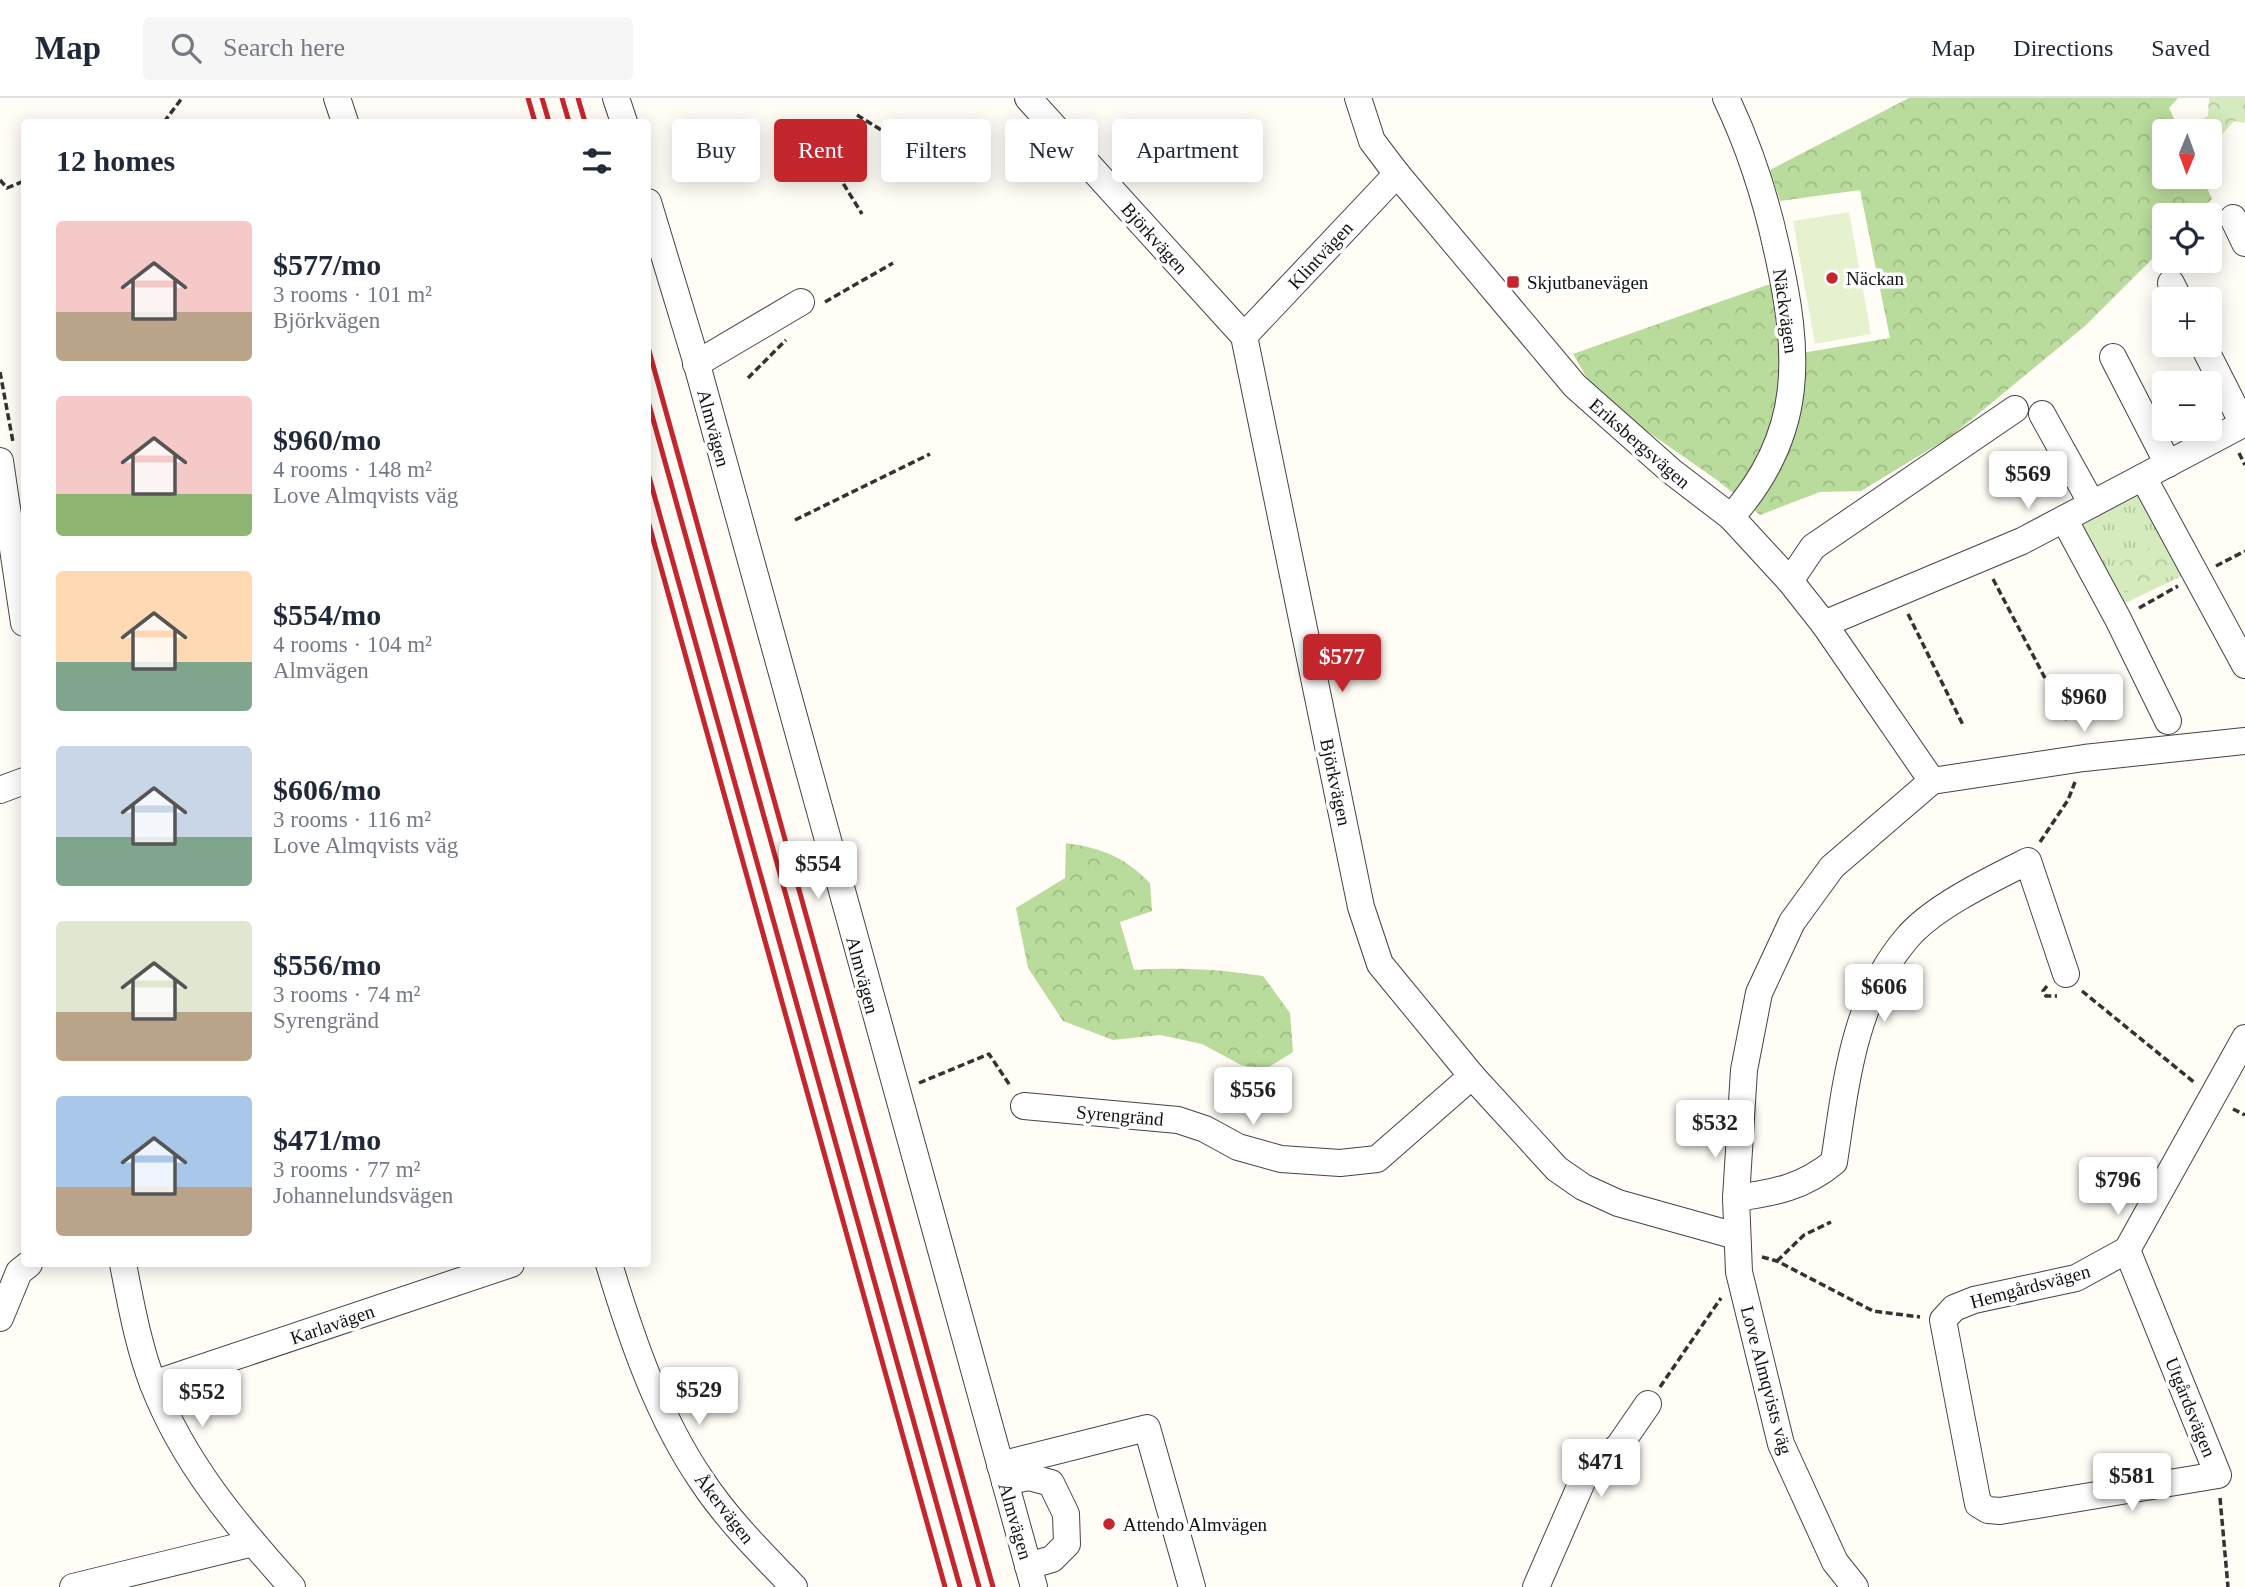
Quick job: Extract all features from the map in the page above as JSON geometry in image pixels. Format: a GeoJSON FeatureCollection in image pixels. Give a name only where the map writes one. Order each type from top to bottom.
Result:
{"type":"FeatureCollection","features":[{"type":"Feature","properties":{"kind":"street"},"geometry":{"type":"LineString","coordinates":[[337,98],[344,119]]}},
{"type":"Feature","properties":{"kind":"street"},"geometry":{"type":"LineString","coordinates":[[616,98],[623,119]]}},
{"type":"Feature","properties":{"kind":"street","name":"Björkvägen"},"geometry":{"type":"LineString","coordinates":[[1028,98],[1244,336],[1361,907],[1380,964],[1472,1076],[1557,1169],[1583,1187],[1618,1203],[1736,1236]]}},
{"type":"Feature","properties":{"kind":"street","name":"Eriksbergsvägen"},"geometry":{"type":"LineString","coordinates":[[1358,98],[1372,141],[1575,386],[1671,471],[1731,517],[1790,581],[1824,624],[1931,781]]}},
{"type":"Feature","properties":{"kind":"street","name":"Näckvägen"},"geometry":{"type":"LineString","coordinates":[[1726,98],[1768,207],[1794,337],[1788,409],[1778,441],[1755,491],[1731,517]]}},
{"type":"Feature","properties":{"kind":"street","name":"Klintvägen"},"geometry":{"type":"LineString","coordinates":[[1244,336],[1397,174]]}},
{"type":"Feature","properties":{"kind":"street","name":"Almvägen"},"geometry":{"type":"LineString","coordinates":[[651,212],[696,364],[1031,1576]]}},
{"type":"Feature","properties":{"kind":"street"},"geometry":{"type":"LineString","coordinates":[[2232,218],[2245,243]]}},
{"type":"Feature","properties":{"kind":"street"},"geometry":{"type":"LineString","coordinates":[[696,364],[801,302]]}},
{"type":"Feature","properties":{"kind":"street"},"geometry":{"type":"LineString","coordinates":[[2113,357],[2168,464]]}},
{"type":"Feature","properties":{"kind":"street"},"geometry":{"type":"LineString","coordinates":[[1824,624],[1982,558],[2064,519],[2244,424],[2209,357]]}},
{"type":"Feature","properties":{"kind":"street"},"geometry":{"type":"LineString","coordinates":[[1790,581],[1813,547],[2015,409]]}},
{"type":"Feature","properties":{"kind":"street"},"geometry":{"type":"LineString","coordinates":[[2042,414],[2092,504]]}},
{"type":"Feature","properties":{"kind":"street"},"geometry":{"type":"LineString","coordinates":[[10,473],[21,591]]}},
{"type":"Feature","properties":{"kind":"street"},"geometry":{"type":"LineString","coordinates":[[2143,477],[2245,665]]}},
{"type":"Feature","properties":{"kind":"street"},"geometry":{"type":"LineString","coordinates":[[2064,519],[2118,619],[2168,721]]}},
{"type":"Feature","properties":{"kind":"street"},"geometry":{"type":"LineString","coordinates":[[1931,781],[2084,758],[2245,741]]}},
{"type":"Feature","properties":{"kind":"street","name":"Love Almqvists väg"},"geometry":{"type":"LineString","coordinates":[[1855,1587],[1835,1562],[1781,1444],[1739,1272],[1736,1198],[1744,1070],[1759,993],[1792,922],[1832,867],[1931,781]]}},
{"type":"Feature","properties":{"kind":"street"},"geometry":{"type":"LineString","coordinates":[[0,790],[21,783]]}},
{"type":"Feature","properties":{"kind":"street"},"geometry":{"type":"LineString","coordinates":[[1736,1198],[1778,1193],[1813,1179],[1833,1162],[1859,1021],[1908,936],[1963,894],[2028,861],[2066,987]]}},
{"type":"Feature","properties":{"kind":"street"},"geometry":{"type":"LineString","coordinates":[[2127,1250],[2245,1038]]}},
{"type":"Feature","properties":{"kind":"street","name":"Syrengränd"},"geometry":{"type":"LineString","coordinates":[[1024,1106],[1178,1120],[1205,1129],[1238,1147],[1282,1159],[1340,1163],[1377,1158],[1472,1076]]}},
{"type":"Feature","properties":{"kind":"street","name":"Hemgårdsvägen"},"geometry":{"type":"LineString","coordinates":[[1943,1320],[1954,1308],[1973,1300],[2076,1278],[2127,1250]]}},
{"type":"Feature","properties":{"kind":"street","name":"Utgårdsvägen"},"geometry":{"type":"LineString","coordinates":[[1943,1320],[1978,1504],[1988,1510],[2000,1511],[2218,1475],[2127,1250]]}},
{"type":"Feature","properties":{"kind":"street"},"geometry":{"type":"LineString","coordinates":[[0,1318],[19,1272],[25,1267]]}},
{"type":"Feature","properties":{"kind":"street"},"geometry":{"type":"LineString","coordinates":[[124,1267],[133,1318],[153,1384],[208,1487],[292,1587]]}},
{"type":"Feature","properties":{"kind":"street","name":"Karlavägen"},"geometry":{"type":"LineString","coordinates":[[153,1384],[502,1267]]}},
{"type":"Feature","properties":{"kind":"street","name":"Åkervägen"},"geometry":{"type":"LineString","coordinates":[[610,1267],[625,1315],[664,1413],[702,1481],[794,1587]]}},
{"type":"Feature","properties":{"kind":"street"},"geometry":{"type":"LineString","coordinates":[[1536,1587],[1586,1475],[1619,1446],[1648,1404]]}},
{"type":"Feature","properties":{"kind":"street"},"geometry":{"type":"LineString","coordinates":[[1002,1473],[1147,1428],[1192,1587]]}},
{"type":"Feature","properties":{"kind":"street"},"geometry":{"type":"LineString","coordinates":[[1002,1473],[1051,1483],[1066,1514],[1067,1545],[1031,1576]]}},
{"type":"Feature","properties":{"kind":"street"},"geometry":{"type":"LineString","coordinates":[[72,1587],[253,1543]]}},
{"type":"Feature","properties":{"kind":"path"},"geometry":{"type":"LineString","coordinates":[[166,119],[183,98]]}},
{"type":"Feature","properties":{"kind":"path"},"geometry":{"type":"LineString","coordinates":[[857,115],[881,130]]}},
{"type":"Feature","properties":{"kind":"path"},"geometry":{"type":"LineString","coordinates":[[0,180],[6,188],[21,182]]}},
{"type":"Feature","properties":{"kind":"path"},"geometry":{"type":"LineString","coordinates":[[842,182],[862,214]]}},
{"type":"Feature","properties":{"kind":"path"},"geometry":{"type":"LineString","coordinates":[[795,520],[930,454]]}},
{"type":"Feature","properties":{"kind":"path"},"geometry":{"type":"LineString","coordinates":[[1982,558],[2067,720]]}},
{"type":"Feature","properties":{"kind":"path"},"geometry":{"type":"LineString","coordinates":[[1898,593],[1963,725]]}},
{"type":"Feature","properties":{"kind":"path"},"geometry":{"type":"LineString","coordinates":[[2028,861],[2068,800]]}},
{"type":"Feature","properties":{"kind":"path"},"geometry":{"type":"LineString","coordinates":[[2066,987],[2050,998],[2043,991],[2048,984],[2066,987],[2081,990],[2211,1095]]}},
{"type":"Feature","properties":{"kind":"path"},"geometry":{"type":"LineString","coordinates":[[896,1092],[989,1055],[1024,1106]]}},
{"type":"Feature","properties":{"kind":"path"},"geometry":{"type":"LineString","coordinates":[[1831,1222],[1804,1235],[1777,1261],[1873,1311],[1943,1320]]}},
{"type":"Feature","properties":{"kind":"path"},"geometry":{"type":"LineString","coordinates":[[1648,1404],[1739,1272]]}},
{"type":"Feature","properties":{"kind":"path"},"geometry":{"type":"LineString","coordinates":[[2218,1475],[2228,1587]]}},
{"type":"Feature","properties":{"kind":"green space","name":"Näckan"},"geometry":{"type":"Polygon","coordinates":[[[1909,98],[2178,98],[2169,108],[2174,119],[2152,119],[2152,189],[2207,189],[2212,199],[2208,203],[2152,203],[2152,259],[2085,326],[1950,437],[1861,491],[1820,492],[1760,515],[1717,480],[1598,397],[1573,354],[1770,284],[1796,354],[1890,338],[1860,190],[1780,201],[1770,170],[1909,98]]]}},
{"type":"Feature","properties":{"kind":"green space"},"geometry":{"type":"Polygon","coordinates":[[[2209,98],[2245,98],[2245,123],[2234,121],[2222,134],[2222,119],[2202,119],[2208,116],[2209,98]]]}},
{"type":"Feature","properties":{"kind":"green space","name":"Näckan"},"geometry":{"type":"Polygon","coordinates":[[[1849,212],[1871,334],[1815,344],[1793,221],[1849,212]]]}},
{"type":"Feature","properties":{"kind":"green space"},"geometry":{"type":"Polygon","coordinates":[[[2146,491],[2188,573],[2117,607],[2075,528],[2146,491]]]}},
{"type":"Feature","properties":{"kind":"green space"},"geometry":{"type":"Polygon","coordinates":[[[2163,540],[2177,567],[2125,593],[2111,568],[2163,540]]]}},
{"type":"Feature","properties":{"kind":"green space"},"geometry":{"type":"Polygon","coordinates":[[[1066,843],[1112,855],[1131,866],[1150,883],[1152,911],[1120,922],[1134,970],[1198,969],[1263,976],[1290,1013],[1293,1052],[1264,1070],[1241,1065],[1202,1044],[1160,1035],[1113,1040],[1063,1021],[1028,968],[1016,908],[1065,878],[1066,843]]]}},
{"type":"Feature","properties":{"kind":"railway"},"geometry":{"type":"LineString","coordinates":[[528,98],[534,119]]}},
{"type":"Feature","properties":{"kind":"railway"},"geometry":{"type":"LineString","coordinates":[[542,98],[548,119]]}},
{"type":"Feature","properties":{"kind":"railway"},"geometry":{"type":"LineString","coordinates":[[562,98],[568,119]]}},
{"type":"Feature","properties":{"kind":"railway"},"geometry":{"type":"LineString","coordinates":[[578,98],[584,119]]}},
{"type":"Feature","properties":{"kind":"railway"},"geometry":{"type":"LineString","coordinates":[[651,358],[993,1587]]}},
{"type":"Feature","properties":{"kind":"railway"},"geometry":{"type":"LineString","coordinates":[[651,412],[979,1587]]}},
{"type":"Feature","properties":{"kind":"railway"},"geometry":{"type":"LineString","coordinates":[[651,484],[960,1587]]}},
{"type":"Feature","properties":{"kind":"railway"},"geometry":{"type":"LineString","coordinates":[[651,532],[945,1587]]}},
{"type":"Feature","properties":{"kind":"place","name":"Näckan"},"geometry":{"type":"Point","coordinates":[1832,278]}},
{"type":"Feature","properties":{"kind":"place","name":"Skjutbanevägen"},"geometry":{"type":"Point","coordinates":[1513,282]}},
{"type":"Feature","properties":{"kind":"place","name":"Attendo Almvägen"},"geometry":{"type":"Point","coordinates":[1109,1524]}}]}
